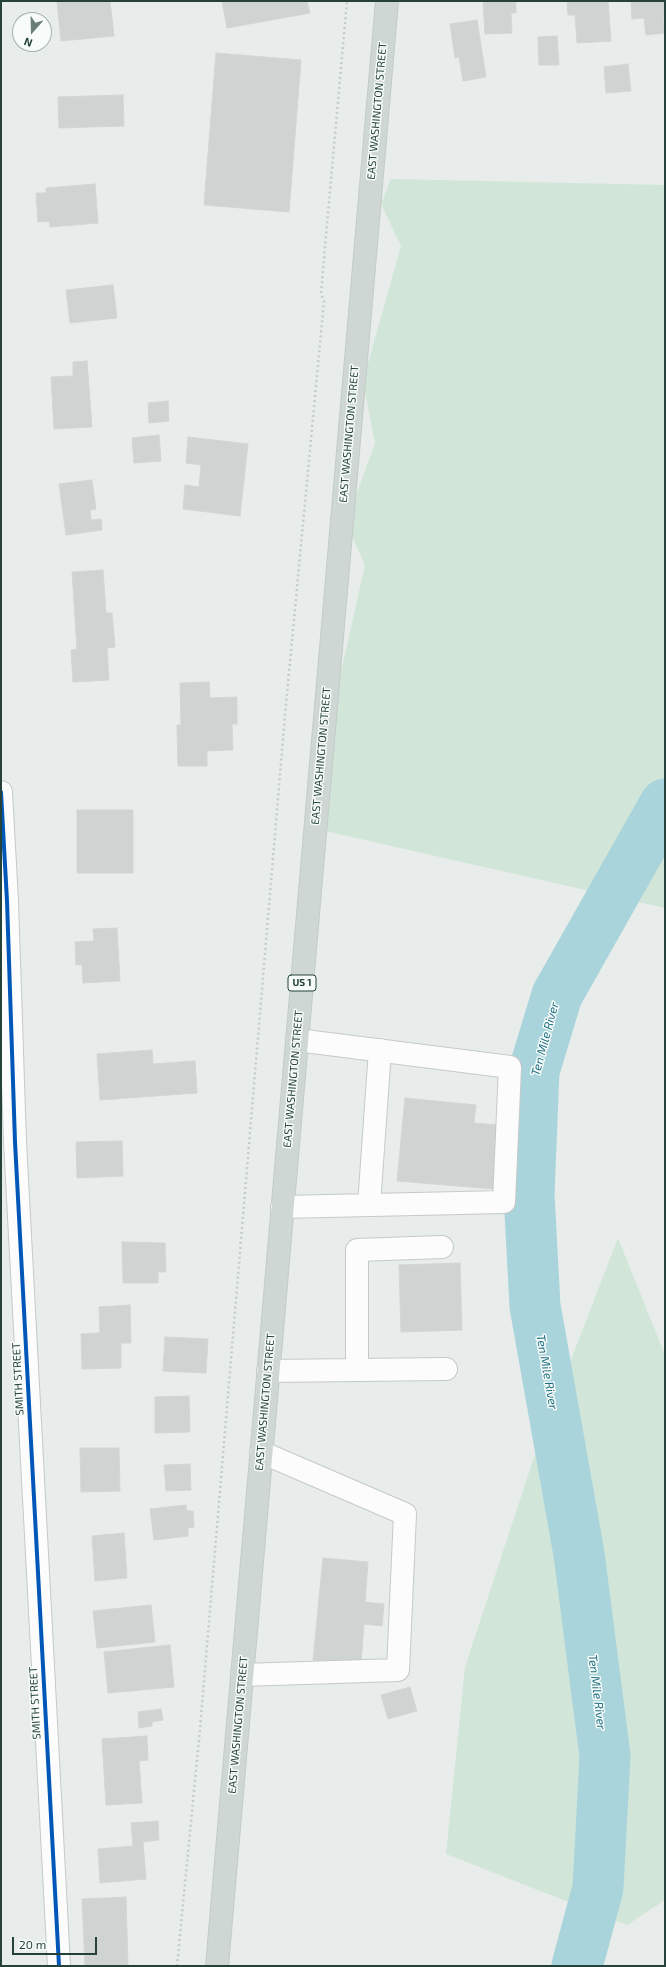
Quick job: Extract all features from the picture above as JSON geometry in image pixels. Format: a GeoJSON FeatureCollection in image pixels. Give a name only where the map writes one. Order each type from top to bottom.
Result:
{"type":"FeatureCollection","features":[{"type":"Feature","properties":{"kind":"main road","name":"EAST WASHINGTON STREET"},"geometry":{"type":"LineString","coordinates":[[217,1966],[387,1]]}},
{"type":"Feature","properties":{"kind":"street","name":"SMITH STREET"},"geometry":{"type":"LineString","coordinates":[[1,792],[7,901],[15,1142],[59,1966]]}},
{"type":"Feature","properties":{"kind":"street"},"geometry":{"type":"LineString","coordinates":[[282,1207],[504,1202],[510,1067],[297,1040]]}},
{"type":"Feature","properties":{"kind":"street"},"geometry":{"type":"LineString","coordinates":[[369,1205],[380,1050]]}},
{"type":"Feature","properties":{"kind":"street"},"geometry":{"type":"LineString","coordinates":[[357,1370],[357,1250],[442,1246]]}},
{"type":"Feature","properties":{"kind":"street"},"geometry":{"type":"LineString","coordinates":[[268,1370],[446,1369]]}},
{"type":"Feature","properties":{"kind":"street"},"geometry":{"type":"LineString","coordinates":[[242,1675],[398,1670],[405,1514],[261,1452]]}},
{"type":"Feature","properties":{"kind":"path"},"geometry":{"type":"LineString","coordinates":[[177,1966],[200,1729],[284,730],[324,301],[321,294],[347,1]]}},
{"type":"Feature","properties":{"kind":"green space"},"geometry":{"type":"Polygon","coordinates":[[[391,179],[665,185],[665,908],[325,831],[313,797],[365,565],[346,523],[375,443],[363,381],[401,246],[381,204],[391,179]]]}},
{"type":"Feature","properties":{"kind":"green space"},"geometry":{"type":"Polygon","coordinates":[[[618,1238],[665,1355],[665,1900],[627,1925],[446,1854],[465,1667],[539,1442],[618,1238]]]}},
{"type":"Feature","properties":{"kind":"building"},"geometry":{"type":"Polygon","coordinates":[[[110,1],[114,36],[61,41],[57,2],[110,1]]]}},
{"type":"Feature","properties":{"kind":"building"},"geometry":{"type":"Polygon","coordinates":[[[222,1],[307,1],[310,13],[227,28],[222,1]]]}},
{"type":"Feature","properties":{"kind":"building"},"geometry":{"type":"Polygon","coordinates":[[[483,1],[516,1],[516,13],[511,13],[512,33],[485,34],[483,1]]]}},
{"type":"Feature","properties":{"kind":"building"},"geometry":{"type":"Polygon","coordinates":[[[567,1],[608,1],[611,41],[577,43],[575,15],[568,15],[567,1]]]}},
{"type":"Feature","properties":{"kind":"building"},"geometry":{"type":"Polygon","coordinates":[[[631,1],[665,1],[665,16],[663,17],[665,33],[646,35],[644,18],[632,19],[631,1]]]}},
{"type":"Feature","properties":{"kind":"building"},"geometry":{"type":"Polygon","coordinates":[[[477,20],[486,77],[463,81],[459,57],[455,58],[450,24],[477,20]]]}},
{"type":"Feature","properties":{"kind":"building"},"geometry":{"type":"Polygon","coordinates":[[[557,36],[559,65],[539,65],[538,37],[557,36]]]}},
{"type":"Feature","properties":{"kind":"building"},"geometry":{"type":"Polygon","coordinates":[[[216,53],[301,60],[289,212],[204,205],[216,53]]]}},
{"type":"Feature","properties":{"kind":"building"},"geometry":{"type":"Polygon","coordinates":[[[628,64],[631,91],[606,93],[604,67],[628,64]]]}},
{"type":"Feature","properties":{"kind":"building"},"geometry":{"type":"Polygon","coordinates":[[[123,95],[124,126],[59,128],[58,97],[123,95]]]}},
{"type":"Feature","properties":{"kind":"building"},"geometry":{"type":"Polygon","coordinates":[[[95,184],[98,223],[50,227],[49,221],[38,222],[36,193],[46,193],[46,188],[95,184]]]}},
{"type":"Feature","properties":{"kind":"building"},"geometry":{"type":"Polygon","coordinates":[[[113,285],[117,318],[70,323],[66,290],[113,285]]]}},
{"type":"Feature","properties":{"kind":"building"},"geometry":{"type":"Polygon","coordinates":[[[87,361],[92,427],[54,429],[51,377],[73,376],[73,362],[87,361]]]}},
{"type":"Feature","properties":{"kind":"building"},"geometry":{"type":"Polygon","coordinates":[[[168,401],[169,421],[149,423],[148,403],[168,401]]]}},
{"type":"Feature","properties":{"kind":"building"},"geometry":{"type":"Polygon","coordinates":[[[159,435],[161,461],[134,463],[132,438],[159,435]]]}},
{"type":"Feature","properties":{"kind":"building"},"geometry":{"type":"Polygon","coordinates":[[[188,437],[248,444],[240,516],[183,509],[185,485],[199,487],[201,465],[186,463],[188,437]]]}},
{"type":"Feature","properties":{"kind":"building"},"geometry":{"type":"Polygon","coordinates":[[[92,480],[96,509],[90,510],[91,520],[101,519],[102,530],[66,535],[59,484],[92,480]]]}},
{"type":"Feature","properties":{"kind":"building"},"geometry":{"type":"Polygon","coordinates":[[[103,570],[106,613],[112,613],[115,647],[107,648],[109,680],[73,682],[71,650],[77,649],[72,572],[103,570]]]}},
{"type":"Feature","properties":{"kind":"building"},"geometry":{"type":"Polygon","coordinates":[[[209,682],[210,698],[237,697],[237,724],[232,724],[233,750],[207,751],[207,766],[178,766],[177,725],[181,725],[180,683],[209,682]]]}},
{"type":"Feature","properties":{"kind":"building"},"geometry":{"type":"Polygon","coordinates":[[[77,810],[133,810],[133,873],[77,873],[77,810]]]}},
{"type":"Feature","properties":{"kind":"building"},"geometry":{"type":"Polygon","coordinates":[[[117,928],[120,981],[83,983],[82,964],[76,965],[75,942],[94,941],[93,929],[117,928]]]}},
{"type":"Feature","properties":{"kind":"building"},"geometry":{"type":"Polygon","coordinates":[[[152,1050],[153,1064],[195,1061],[197,1093],[100,1100],[97,1054],[152,1050]]]}},
{"type":"Feature","properties":{"kind":"building"},"geometry":{"type":"Polygon","coordinates":[[[405,1098],[476,1105],[474,1123],[500,1125],[494,1189],[397,1181],[405,1098]]]}},
{"type":"Feature","properties":{"kind":"building"},"geometry":{"type":"Polygon","coordinates":[[[122,1141],[123,1176],[77,1178],[76,1142],[122,1141]]]}},
{"type":"Feature","properties":{"kind":"building"},"geometry":{"type":"Polygon","coordinates":[[[122,1242],[165,1243],[166,1272],[158,1272],[158,1283],[123,1283],[122,1242]]]}},
{"type":"Feature","properties":{"kind":"building"},"geometry":{"type":"Polygon","coordinates":[[[460,1263],[462,1330],[401,1332],[399,1265],[460,1263]]]}},
{"type":"Feature","properties":{"kind":"building"},"geometry":{"type":"Polygon","coordinates":[[[130,1305],[131,1343],[121,1343],[121,1368],[82,1369],[81,1334],[100,1333],[99,1307],[130,1305]]]}},
{"type":"Feature","properties":{"kind":"building"},"geometry":{"type":"Polygon","coordinates":[[[165,1337],[208,1339],[206,1373],[163,1371],[165,1337]]]}},
{"type":"Feature","properties":{"kind":"building"},"geometry":{"type":"Polygon","coordinates":[[[189,1396],[190,1432],[155,1433],[155,1397],[189,1396]]]}},
{"type":"Feature","properties":{"kind":"building"},"geometry":{"type":"Polygon","coordinates":[[[80,1448],[119,1448],[120,1491],[81,1492],[80,1448]]]}},
{"type":"Feature","properties":{"kind":"building"},"geometry":{"type":"Polygon","coordinates":[[[190,1464],[191,1490],[166,1491],[164,1465],[190,1464]]]}},
{"type":"Feature","properties":{"kind":"building"},"geometry":{"type":"Polygon","coordinates":[[[186,1505],[187,1511],[193,1511],[194,1527],[188,1528],[188,1536],[154,1540],[150,1509],[186,1505]]]}},
{"type":"Feature","properties":{"kind":"building"},"geometry":{"type":"Polygon","coordinates":[[[124,1533],[127,1578],[95,1581],[92,1536],[124,1533]]]}},
{"type":"Feature","properties":{"kind":"building"},"geometry":{"type":"Polygon","coordinates":[[[323,1558],[368,1562],[365,1602],[384,1604],[382,1626],[364,1624],[361,1664],[313,1660],[323,1558]]]}},
{"type":"Feature","properties":{"kind":"building"},"geometry":{"type":"Polygon","coordinates":[[[151,1605],[155,1642],[97,1648],[93,1611],[151,1605]]]}},
{"type":"Feature","properties":{"kind":"building"},"geometry":{"type":"Polygon","coordinates":[[[170,1645],[174,1687],[108,1693],[104,1652],[170,1645]]]}},
{"type":"Feature","properties":{"kind":"building"},"geometry":{"type":"Polygon","coordinates":[[[410,1687],[417,1711],[388,1719],[381,1695],[410,1687]]]}},
{"type":"Feature","properties":{"kind":"building"},"geometry":{"type":"Polygon","coordinates":[[[161,1709],[163,1720],[152,1722],[152,1726],[139,1728],[138,1712],[161,1709]]]}},
{"type":"Feature","properties":{"kind":"building"},"geometry":{"type":"Polygon","coordinates":[[[147,1736],[148,1760],[139,1761],[142,1803],[106,1805],[102,1739],[147,1736]]]}},
{"type":"Feature","properties":{"kind":"building"},"geometry":{"type":"Polygon","coordinates":[[[158,1821],[159,1840],[143,1842],[146,1879],[100,1883],[98,1849],[133,1846],[131,1823],[158,1821]]]}},
{"type":"Feature","properties":{"kind":"building"},"geometry":{"type":"Polygon","coordinates":[[[126,1897],[128,1966],[85,1966],[82,1899],[126,1897]]]}},
{"type":"Feature","properties":{"kind":"waterway","name":"Ten Mile River"},"geometry":{"type":"LineString","coordinates":[[577,1966],[598,1888],[605,1756],[579,1554],[535,1306],[529,1194],[534,1071],[557,995],[665,804]]}},
{"type":"Feature","properties":{"kind":"cycle path"},"geometry":{"type":"LineString","coordinates":[[1,792],[7,901],[15,1142],[59,1966]]}}]}
